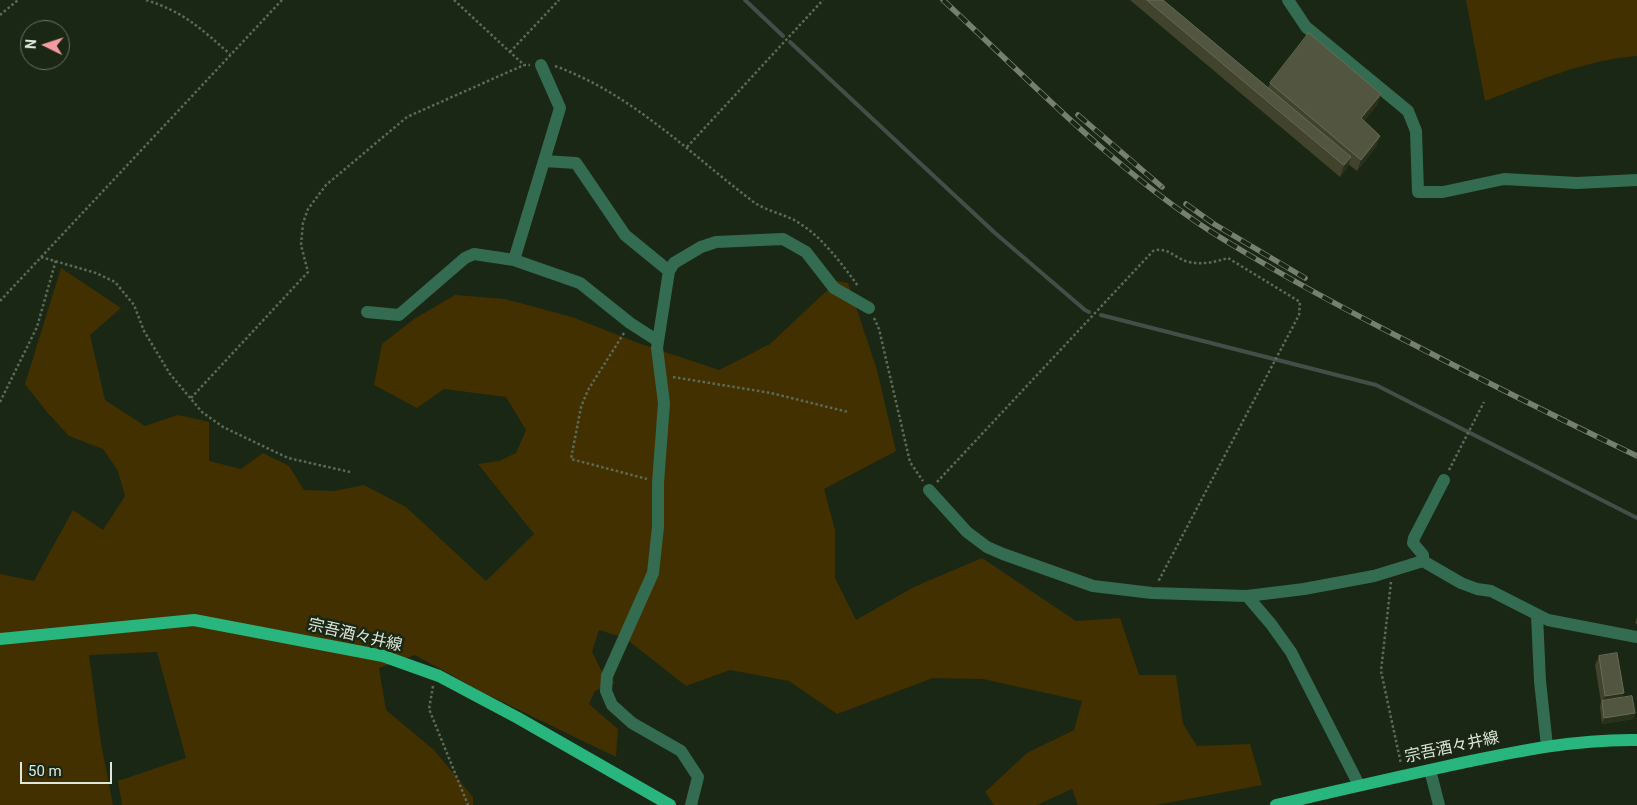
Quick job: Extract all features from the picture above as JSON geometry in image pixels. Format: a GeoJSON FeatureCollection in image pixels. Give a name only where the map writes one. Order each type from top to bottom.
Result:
{"type":"FeatureCollection","features":[{"type":"Feature","properties":{"kind":"main road","name":"宗吾酒々井線"},"geometry":{"type":"LineString","coordinates":[[0,639],[194,620],[383,656],[434,674],[518,718],[670,805]]}},
{"type":"Feature","properties":{"kind":"main road","name":"宗吾酒々井線"},"geometry":{"type":"LineString","coordinates":[[1276,805],[1359,785],[1547,746],[1579,742],[1637,740]]}},
{"type":"Feature","properties":{"kind":"street"},"geometry":{"type":"LineString","coordinates":[[1288,0],[1306,27],[1408,111],[1416,131],[1418,192],[1443,192],[1504,179],[1577,183],[1637,180]]}},
{"type":"Feature","properties":{"kind":"street"},"geometry":{"type":"LineString","coordinates":[[514,260],[560,108],[541,65]]}},
{"type":"Feature","properties":{"kind":"street"},"geometry":{"type":"LineString","coordinates":[[544,161],[576,163],[625,235],[669,271]]}},
{"type":"Feature","properties":{"kind":"street"},"geometry":{"type":"LineString","coordinates":[[691,805],[698,778],[681,751],[632,723],[612,705],[606,691],[607,676],[653,573],[658,527],[658,482],[664,403],[658,341],[669,271],[674,263],[716,242],[783,239],[806,252],[834,288],[869,308]]}},
{"type":"Feature","properties":{"kind":"street"},"geometry":{"type":"LineString","coordinates":[[367,312],[399,314],[465,258],[474,254],[514,260],[580,284],[630,323],[658,341]]}},
{"type":"Feature","properties":{"kind":"street"},"geometry":{"type":"LineString","coordinates":[[1423,561],[1423,556],[1413,543],[1414,538],[1444,480]]}},
{"type":"Feature","properties":{"kind":"street"},"geometry":{"type":"LineString","coordinates":[[929,490],[967,532],[1003,554],[1093,586],[1152,593],[1247,596],[1304,590],[1393,570],[1423,561],[1461,583],[1477,589],[1491,591],[1537,614],[1563,624],[1637,637]]}},
{"type":"Feature","properties":{"kind":"street"},"geometry":{"type":"LineString","coordinates":[[1247,596],[1271,624],[1290,652],[1359,785]]}},
{"type":"Feature","properties":{"kind":"street"},"geometry":{"type":"LineString","coordinates":[[1537,614],[1540,681],[1547,746]]}},
{"type":"Feature","properties":{"kind":"street"},"geometry":{"type":"LineString","coordinates":[[1430,770],[1439,805]]}},
{"type":"Feature","properties":{"kind":"path"},"geometry":{"type":"LineString","coordinates":[[0,15],[18,0]]}},
{"type":"Feature","properties":{"kind":"path"},"geometry":{"type":"LineString","coordinates":[[146,0],[167,6],[189,18],[230,54]]}},
{"type":"Feature","properties":{"kind":"path"},"geometry":{"type":"LineString","coordinates":[[0,301],[282,0]]}},
{"type":"Feature","properties":{"kind":"path"},"geometry":{"type":"LineString","coordinates":[[454,0],[524,65]]}},
{"type":"Feature","properties":{"kind":"path"},"geometry":{"type":"LineString","coordinates":[[510,52],[559,0]]}},
{"type":"Feature","properties":{"kind":"path"},"geometry":{"type":"LineString","coordinates":[[687,147],[824,0]]}},
{"type":"Feature","properties":{"kind":"path"},"geometry":{"type":"LineString","coordinates":[[190,398],[308,272],[301,245],[303,223],[308,209],[326,185],[408,117],[524,65],[554,65],[580,75],[627,103],[687,147],[752,202],[770,212],[797,221],[813,233],[850,274],[866,299],[878,329],[910,462],[929,490],[1153,251],[1166,250],[1188,262],[1212,264],[1228,258],[1300,302],[1299,315],[1152,593]]}},
{"type":"Feature","properties":{"kind":"path"},"geometry":{"type":"LineString","coordinates":[[41,257],[96,273],[115,282],[134,305],[144,331],[161,361],[202,412],[223,427],[280,454],[350,472]]}},
{"type":"Feature","properties":{"kind":"path"},"geometry":{"type":"LineString","coordinates":[[0,402],[38,327],[56,260]]}},
{"type":"Feature","properties":{"kind":"path"},"geometry":{"type":"LineString","coordinates":[[630,323],[588,390],[581,407],[571,458],[658,482]]}},
{"type":"Feature","properties":{"kind":"path"},"geometry":{"type":"LineString","coordinates":[[660,376],[702,380],[771,393],[848,412]]}},
{"type":"Feature","properties":{"kind":"path"},"geometry":{"type":"LineString","coordinates":[[1444,480],[1484,402]]}},
{"type":"Feature","properties":{"kind":"path"},"geometry":{"type":"LineString","coordinates":[[1393,570],[1380,671],[1403,776]]}},
{"type":"Feature","properties":{"kind":"path"},"geometry":{"type":"LineString","coordinates":[[434,674],[428,709],[468,805]]}},
{"type":"Feature","properties":{"kind":"shaded area"},"geometry":{"type":"Polygon","coordinates":[[[1466,0],[1637,0],[1637,56],[1617,58],[1579,67],[1541,79],[1485,101],[1466,0]]]}},
{"type":"Feature","properties":{"kind":"shaded area"},"geometry":{"type":"Polygon","coordinates":[[[61,268],[121,308],[90,335],[105,400],[145,426],[178,415],[209,422],[209,461],[241,469],[263,453],[289,466],[304,490],[334,491],[364,485],[406,507],[486,581],[534,534],[478,464],[499,461],[516,453],[526,430],[506,397],[444,389],[417,408],[374,385],[382,344],[414,319],[455,295],[505,299],[572,317],[638,343],[719,370],[770,344],[837,281],[848,283],[877,370],[896,451],[824,489],[835,530],[835,578],[856,620],[914,587],[982,558],[1076,621],[1120,618],[1139,675],[1176,675],[1183,724],[1197,746],[1250,744],[1262,785],[1156,805],[1078,805],[1072,789],[1037,805],[994,805],[985,792],[1027,753],[1074,730],[1082,701],[983,679],[933,678],[837,714],[789,681],[730,670],[686,686],[625,638],[599,630],[592,652],[601,670],[615,683],[595,691],[589,704],[618,729],[616,757],[482,692],[415,655],[379,668],[386,710],[434,750],[473,797],[473,805],[122,805],[118,781],[186,758],[157,652],[89,655],[101,743],[113,805],[0,805],[0,574],[34,581],[73,510],[103,530],[125,496],[118,471],[103,449],[69,436],[25,384],[61,268]]]}},
{"type":"Feature","properties":{"kind":"building"},"geometry":{"type":"Polygon","coordinates":[[[1147,0],[1163,0],[1351,157],[1344,165],[1147,0]]]}},
{"type":"Feature","properties":{"kind":"building"},"geometry":{"type":"Polygon","coordinates":[[[1309,33],[1381,94],[1361,118],[1380,136],[1361,160],[1270,83],[1309,33]]]}},
{"type":"Feature","properties":{"kind":"building"},"geometry":{"type":"Polygon","coordinates":[[[1617,653],[1624,693],[1605,696],[1599,656],[1617,653]]]}},
{"type":"Feature","properties":{"kind":"building"},"geometry":{"type":"Polygon","coordinates":[[[1632,696],[1635,713],[1604,718],[1602,701],[1632,696]]]}},
{"type":"Feature","properties":{"kind":"waterway"},"geometry":{"type":"LineString","coordinates":[[745,0],[783,36]]}},
{"type":"Feature","properties":{"kind":"waterway"},"geometry":{"type":"LineString","coordinates":[[790,42],[995,233],[1089,312]]}},
{"type":"Feature","properties":{"kind":"waterway"},"geometry":{"type":"LineString","coordinates":[[1101,315],[1376,385],[1637,518]]}},
{"type":"Feature","properties":{"kind":"railway"},"geometry":{"type":"LineString","coordinates":[[943,0],[1105,151],[1174,206],[1210,231],[1349,311],[1486,382],[1637,456]]}},
{"type":"Feature","properties":{"kind":"railway"},"geometry":{"type":"LineString","coordinates":[[1078,115],[1162,187]]}},
{"type":"Feature","properties":{"kind":"railway"},"geometry":{"type":"LineString","coordinates":[[1186,204],[1214,224],[1305,278]]}}]}
